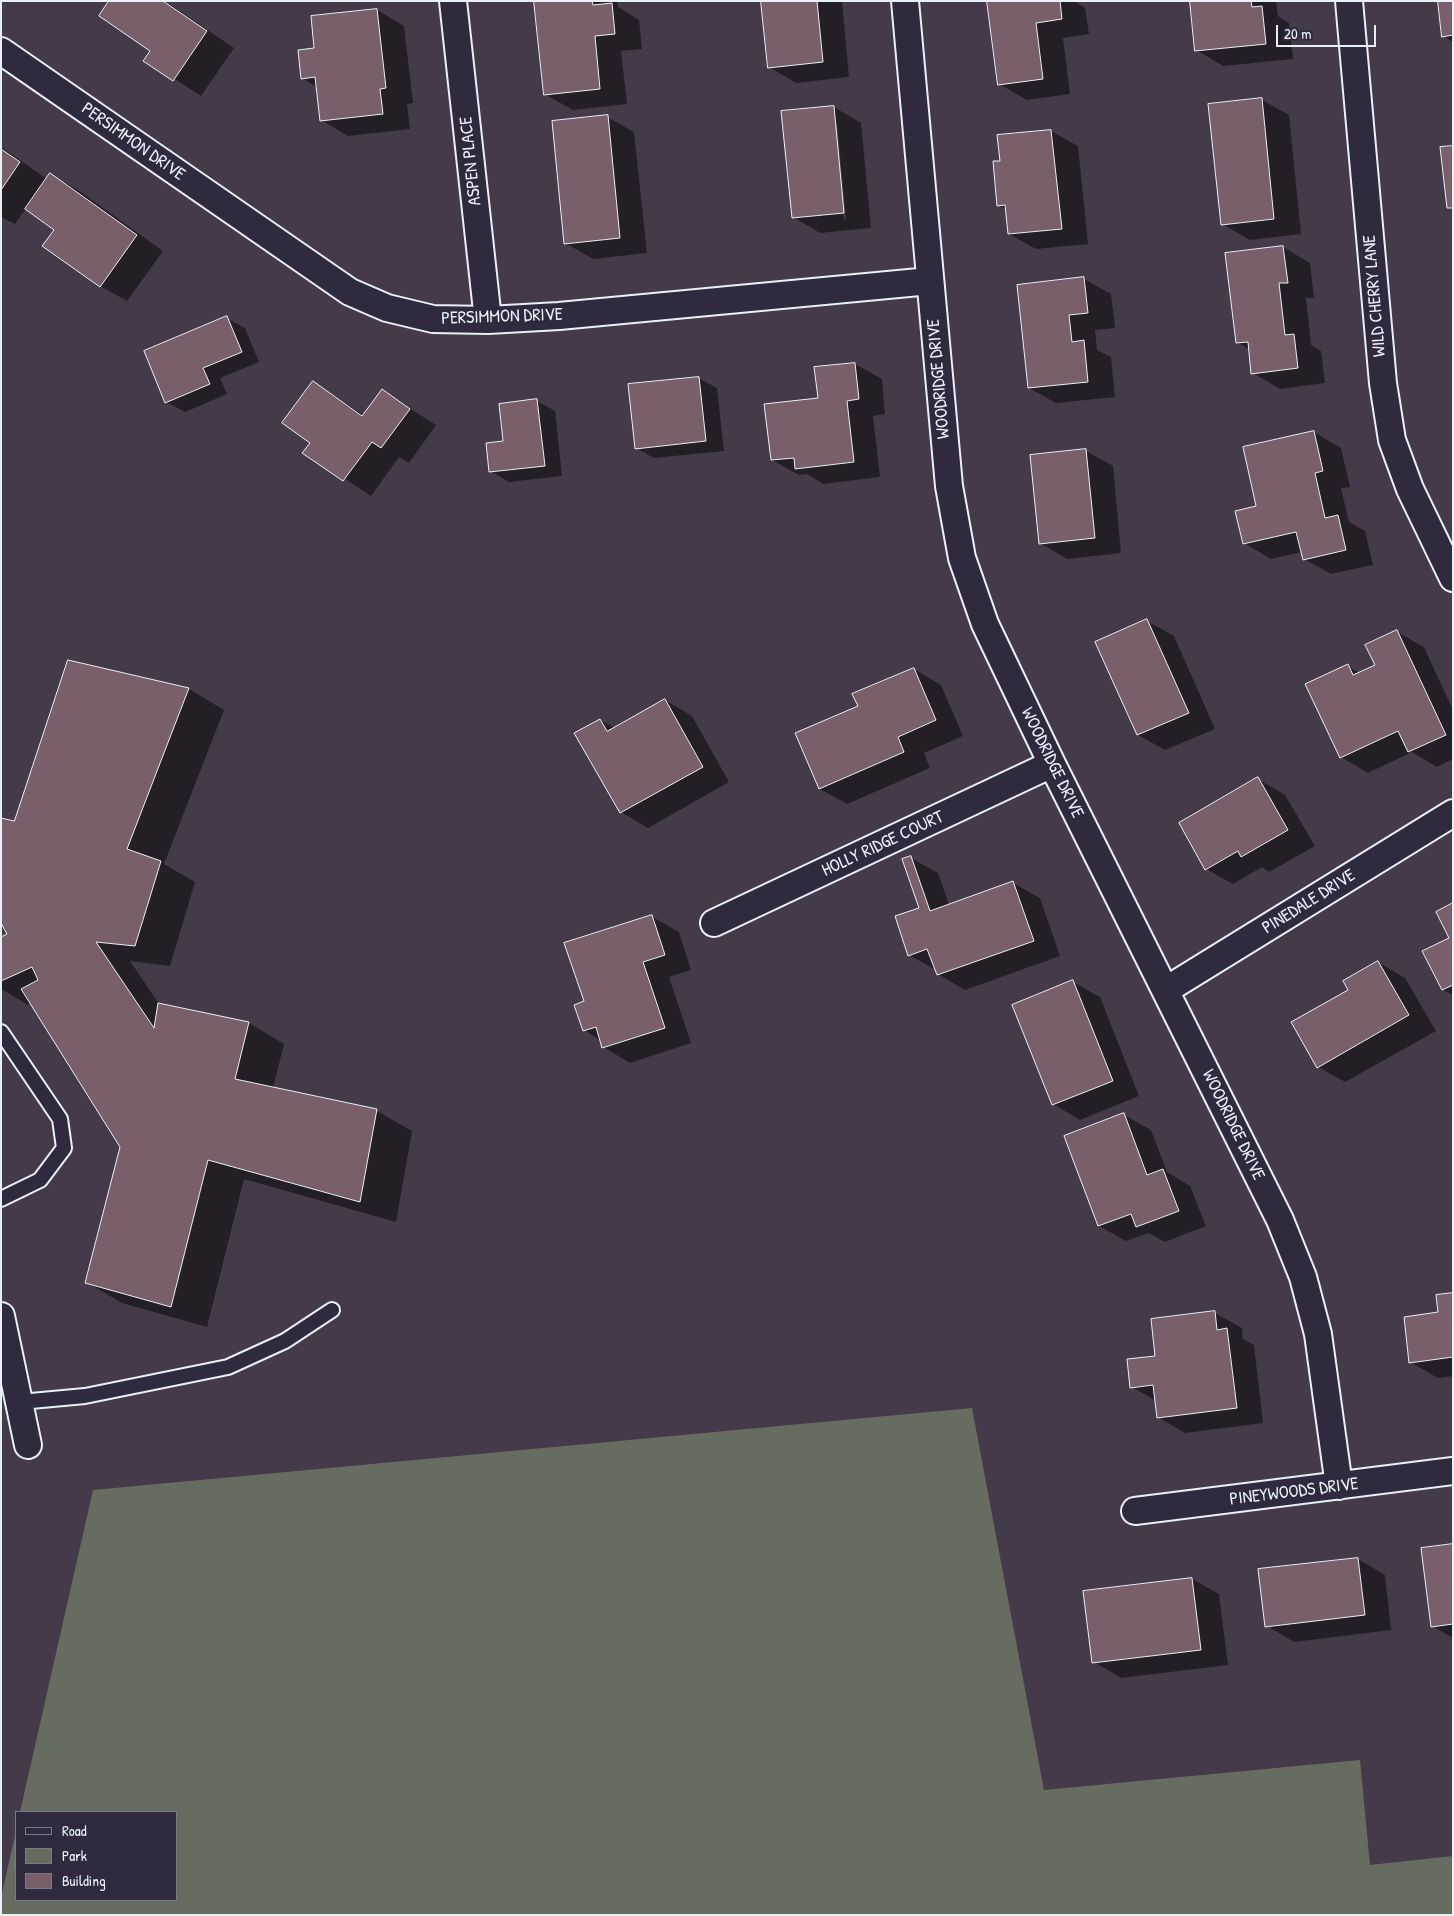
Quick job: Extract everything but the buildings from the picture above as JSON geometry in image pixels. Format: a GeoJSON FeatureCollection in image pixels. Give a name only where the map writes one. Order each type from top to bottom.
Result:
{"type":"FeatureCollection","features":[{"type":"Feature","properties":{"kind":"street","name":"ASPEN PLACE"},"geometry":{"type":"LineString","coordinates":[[453,1],[488,320]]}},
{"type":"Feature","properties":{"kind":"street","name":"WOODRIDGE DRIVE"},"geometry":{"type":"LineString","coordinates":[[905,1],[949,486],[962,558],[985,624],[1052,764],[1280,1220],[1302,1277],[1318,1334],[1339,1486]]}},
{"type":"Feature","properties":{"kind":"street","name":"WILD CHERRY LANE"},"geometry":{"type":"LineString","coordinates":[[1349,1],[1383,383],[1392,440],[1410,489],[1453,578]]}},
{"type":"Feature","properties":{"kind":"street","name":"PERSIMMON DRIVE"},"geometry":{"type":"LineString","coordinates":[[1,51],[350,292],[387,308],[433,319],[488,320],[568,315],[930,280]]}},
{"type":"Feature","properties":{"kind":"street","name":"HOLLY RIDGE COURT"},"geometry":{"type":"LineString","coordinates":[[714,923],[1052,764]]}},
{"type":"Feature","properties":{"kind":"street","name":"PINEDALE DRIVE"},"geometry":{"type":"LineString","coordinates":[[1166,990],[1453,813]]}},
{"type":"Feature","properties":{"kind":"street"},"geometry":{"type":"LineString","coordinates":[[1,1316],[28,1445]]}},
{"type":"Feature","properties":{"kind":"street","name":"PINEYWOODS DRIVE"},"geometry":{"type":"LineString","coordinates":[[1135,1511],[1453,1471]]}},
{"type":"Feature","properties":{"kind":"lane"},"geometry":{"type":"LineString","coordinates":[[1,1032],[60,1120],[64,1148],[40,1180],[1,1199]]}},
{"type":"Feature","properties":{"kind":"lane"},"geometry":{"type":"LineString","coordinates":[[20,1402],[85,1396],[228,1367],[285,1340],[332,1310]]}},
{"type":"Feature","properties":{"kind":"green space"},"geometry":{"type":"Polygon","coordinates":[[[972,1408],[1044,1790],[1360,1760],[1370,1865],[1453,1856],[1453,1915],[1,1915],[1,1898],[15,1835],[15,1901],[178,1901],[178,1811],[20,1811],[93,1490],[972,1408]]]}}]}
